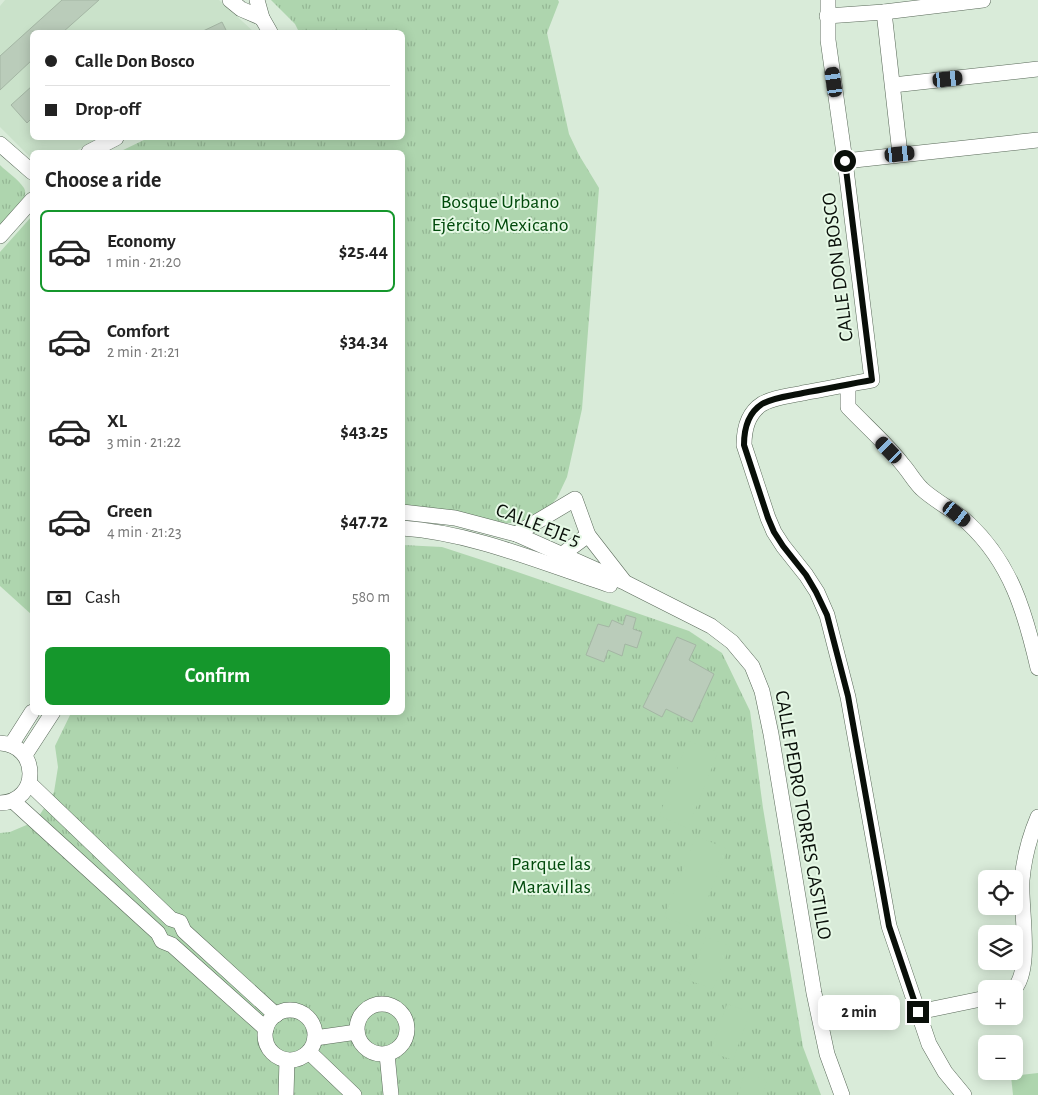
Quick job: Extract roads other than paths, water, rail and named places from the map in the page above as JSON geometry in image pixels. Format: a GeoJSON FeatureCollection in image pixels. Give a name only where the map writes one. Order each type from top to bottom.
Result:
{"type":"FeatureCollection","features":[{"type":"Feature","properties":{"kind":"street"},"geometry":{"type":"LineString","coordinates":[[230,0],[241,9],[262,18]]}},
{"type":"Feature","properties":{"kind":"street"},"geometry":{"type":"LineString","coordinates":[[257,0],[262,18],[269,30]]}},
{"type":"Feature","properties":{"kind":"street","name":"CALLE DON BOSCO"},"geometry":{"type":"LineString","coordinates":[[828,0],[828,40],[872,380],[848,384]]}},
{"type":"Feature","properties":{"kind":"street"},"geometry":{"type":"LineString","coordinates":[[827,16],[884,12],[983,0]]}},
{"type":"Feature","properties":{"kind":"street"},"geometry":{"type":"LineString","coordinates":[[884,12],[894,85],[900,154]]}},
{"type":"Feature","properties":{"kind":"street"},"geometry":{"type":"LineString","coordinates":[[894,85],[1038,70]]}},
{"type":"Feature","properties":{"kind":"street"},"geometry":{"type":"LineString","coordinates":[[94,150],[112,140]]}},
{"type":"Feature","properties":{"kind":"street"},"geometry":{"type":"LineString","coordinates":[[845,161],[1038,140]]}},
{"type":"Feature","properties":{"kind":"street"},"geometry":{"type":"LineString","coordinates":[[0,144],[30,170]]}},
{"type":"Feature","properties":{"kind":"street"},"geometry":{"type":"LineString","coordinates":[[0,236],[30,202]]}},
{"type":"Feature","properties":{"kind":"street"},"geometry":{"type":"LineString","coordinates":[[964,1095],[934,1056],[889,926],[848,696],[827,615],[806,575],[783,546],[768,518],[744,445],[744,433],[754,412],[762,404],[778,398],[848,384],[848,407],[903,465],[912,480],[966,521],[984,539],[1000,562],[1017,593],[1038,668]]}},
{"type":"Feature","properties":{"kind":"street"},"geometry":{"type":"LineString","coordinates":[[516,534],[575,499],[588,535],[625,586]]}},
{"type":"Feature","properties":{"kind":"street","name":"CALLE EJE 5"},"geometry":{"type":"LineString","coordinates":[[405,512],[455,518],[516,534],[625,586]]}},
{"type":"Feature","properties":{"kind":"street","name":"CALLE EJE 5"},"geometry":{"type":"LineString","coordinates":[[405,528],[476,540],[547,564],[625,586]]}},
{"type":"Feature","properties":{"kind":"street"},"geometry":{"type":"LineString","coordinates":[[547,564],[563,555],[588,535]]}},
{"type":"Feature","properties":{"kind":"street","name":"CALLE PEDRO TORRES CASTILLO"},"geometry":{"type":"LineString","coordinates":[[625,586],[648,595],[711,626],[732,642],[752,666],[762,691],[771,734],[814,993],[827,1054],[842,1095]]}},
{"type":"Feature","properties":{"kind":"street"},"geometry":{"type":"LineString","coordinates":[[30,714],[4,742],[25,755],[29,764],[30,774],[25,790],[7,802],[158,933],[162,941],[172,945],[266,1029]]}},
{"type":"Feature","properties":{"kind":"street"},"geometry":{"type":"LineString","coordinates":[[25,755],[51,715]]}},
{"type":"Feature","properties":{"kind":"street"},"geometry":{"type":"LineString","coordinates":[[28,783],[171,919],[180,922],[184,932],[276,1015]]}},
{"type":"Feature","properties":{"kind":"street"},"geometry":{"type":"LineString","coordinates":[[1020,980],[1024,963],[1022,882],[1025,857],[1038,817]]}},
{"type":"Feature","properties":{"kind":"street"},"geometry":{"type":"LineString","coordinates":[[158,933],[161,923],[171,919]]}},
{"type":"Feature","properties":{"kind":"street"},"geometry":{"type":"LineString","coordinates":[[172,945],[181,940],[184,932]]}},
{"type":"Feature","properties":{"kind":"street"},"geometry":{"type":"LineString","coordinates":[[918,1012],[978,1000]]}},
{"type":"Feature","properties":{"kind":"street"},"geometry":{"type":"LineString","coordinates":[[381,1004],[397,1009],[406,1022],[407,1031],[401,1046],[387,1054],[378,1054],[370,1051],[359,1040],[357,1032],[361,1016],[366,1010],[381,1004]]}},
{"type":"Feature","properties":{"kind":"street"},"geometry":{"type":"LineString","coordinates":[[292,1010],[300,1012],[312,1022],[315,1038],[309,1052],[295,1060],[279,1058],[272,1053],[267,1046],[265,1038],[266,1029],[276,1015],[292,1010]]}},
{"type":"Feature","properties":{"kind":"street"},"geometry":{"type":"LineString","coordinates":[[315,1038],[357,1032]]}},
{"type":"Feature","properties":{"kind":"street"},"geometry":{"type":"LineString","coordinates":[[309,1052],[354,1095]]}},
{"type":"Feature","properties":{"kind":"street"},"geometry":{"type":"LineString","coordinates":[[387,1054],[391,1095]]}},
{"type":"Feature","properties":{"kind":"street"},"geometry":{"type":"LineString","coordinates":[[286,1095],[287,1060]]}},
{"type":"Feature","properties":{"kind":"park label","name":"Bosque Urbano Ejército Mexicano"},"geometry":{"type":"Point","coordinates":[500,214]}},
{"type":"Feature","properties":{"kind":"park label","name":"Parque las Maravillas"},"geometry":{"type":"Point","coordinates":[551,876]}}]}
